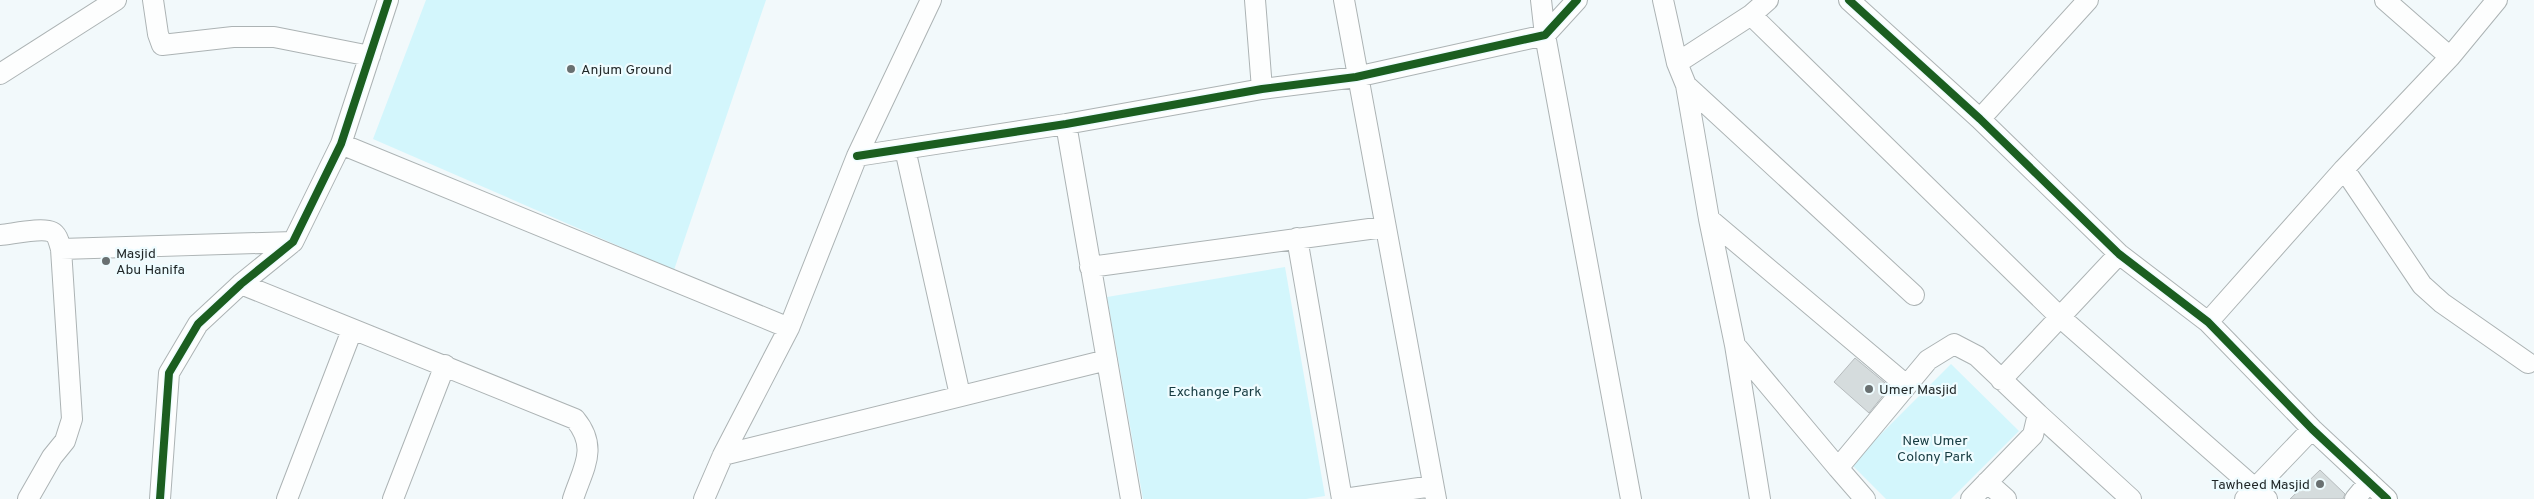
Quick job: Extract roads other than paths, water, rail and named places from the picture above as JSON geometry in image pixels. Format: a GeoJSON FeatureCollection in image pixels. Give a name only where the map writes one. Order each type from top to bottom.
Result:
{"type":"FeatureCollection","features":[{"type":"Feature","properties":{"kind":"street"},"geometry":{"type":"LineString","coordinates":[[0,74],[116,0]]}},
{"type":"Feature","properties":{"kind":"street"},"geometry":{"type":"LineString","coordinates":[[153,0],[158,34],[162,45],[233,37],[274,37],[370,56]]}},
{"type":"Feature","properties":{"kind":"street"},"geometry":{"type":"LineString","coordinates":[[160,499],[169,373],[198,324],[241,284],[293,242],[341,144],[388,0]]}},
{"type":"Feature","properties":{"kind":"street"},"geometry":{"type":"LineString","coordinates":[[704,499],[723,455],[788,328],[857,156],[932,0]]}},
{"type":"Feature","properties":{"kind":"street"},"geometry":{"type":"LineString","coordinates":[[1255,0],[1262,89]]}},
{"type":"Feature","properties":{"kind":"street"},"geometry":{"type":"LineString","coordinates":[[1298,238],[1343,499],[1435,492],[1356,77],[1344,0]]}},
{"type":"Feature","properties":{"kind":"street"},"geometry":{"type":"LineString","coordinates":[[1541,0],[1545,35],[1631,499]]}},
{"type":"Feature","properties":{"kind":"street"},"geometry":{"type":"LineString","coordinates":[[857,156],[1066,124],[1262,89],[1356,77],[1545,35],[1577,0]]}},
{"type":"Feature","properties":{"kind":"street"},"geometry":{"type":"LineString","coordinates":[[1663,0],[1677,63],[1686,85],[1709,219],[1735,345],[1760,499]]}},
{"type":"Feature","properties":{"kind":"street"},"geometry":{"type":"LineString","coordinates":[[1677,63],[1751,15],[1768,0]]}},
{"type":"Feature","properties":{"kind":"street"},"geometry":{"type":"LineString","coordinates":[[1848,0],[1980,119],[2119,254],[2208,322],[2312,429],[2387,499]]}},
{"type":"Feature","properties":{"kind":"street"},"geometry":{"type":"LineString","coordinates":[[1980,119],[2088,0]]}},
{"type":"Feature","properties":{"kind":"street"},"geometry":{"type":"LineString","coordinates":[[2385,0],[2450,58]]}},
{"type":"Feature","properties":{"kind":"street"},"geometry":{"type":"LineString","coordinates":[[2208,322],[2344,169],[2450,58],[2488,4]]}},
{"type":"Feature","properties":{"kind":"street"},"geometry":{"type":"LineString","coordinates":[[1751,15],[2061,318],[2256,495],[2312,429]]}},
{"type":"Feature","properties":{"kind":"street"},"geometry":{"type":"LineString","coordinates":[[1686,85],[1914,296]]}},
{"type":"Feature","properties":{"kind":"street"},"geometry":{"type":"LineString","coordinates":[[1066,124],[1131,499]]}},
{"type":"Feature","properties":{"kind":"street"},"geometry":{"type":"LineString","coordinates":[[341,144],[788,328]]}},
{"type":"Feature","properties":{"kind":"street"},"geometry":{"type":"LineString","coordinates":[[905,149],[960,395]]}},
{"type":"Feature","properties":{"kind":"street"},"geometry":{"type":"LineString","coordinates":[[2344,169],[2422,285],[2442,302],[2528,363]]}},
{"type":"Feature","properties":{"kind":"street"},"geometry":{"type":"LineString","coordinates":[[1709,219],[1906,385]]}},
{"type":"Feature","properties":{"kind":"street"},"geometry":{"type":"LineString","coordinates":[[1090,267],[1384,227]]}},
{"type":"Feature","properties":{"kind":"street"},"geometry":{"type":"LineString","coordinates":[[0,235],[43,231],[52,232],[58,239],[61,249],[72,419],[66,441],[52,457],[28,499]]}},
{"type":"Feature","properties":{"kind":"street"},"geometry":{"type":"LineString","coordinates":[[61,249],[293,242]]}},
{"type":"Feature","properties":{"kind":"street"},"geometry":{"type":"LineString","coordinates":[[2001,380],[2119,254]]}},
{"type":"Feature","properties":{"kind":"street"},"geometry":{"type":"LineString","coordinates":[[241,284],[575,419],[586,435],[589,445],[587,458],[573,499]]}},
{"type":"Feature","properties":{"kind":"street"},"geometry":{"type":"LineString","coordinates":[[287,499],[352,330]]}},
{"type":"Feature","properties":{"kind":"street"},"geometry":{"type":"LineString","coordinates":[[1838,468],[1928,360],[1954,344],[1977,356],[2131,499]]}},
{"type":"Feature","properties":{"kind":"street"},"geometry":{"type":"LineString","coordinates":[[1735,345],[1866,499]]}},
{"type":"Feature","properties":{"kind":"street"},"geometry":{"type":"LineString","coordinates":[[723,455],[1107,360]]}},
{"type":"Feature","properties":{"kind":"street"},"geometry":{"type":"LineString","coordinates":[[393,499],[445,365]]}},
{"type":"Feature","properties":{"kind":"street"},"geometry":{"type":"LineString","coordinates":[[1971,499],[2033,435],[2038,414]]}},
{"type":"Feature","properties":{"kind":"street"},"geometry":{"type":"LineString","coordinates":[[1987,482],[2006,499]]}},
{"type":"Feature","properties":{"kind":"street"},"geometry":{"type":"LineString","coordinates":[[2355,499],[2369,482]]}},
{"type":"Feature","properties":{"kind":"place","name":"Anjum Ground"},"geometry":{"type":"Point","coordinates":[571,69]}},
{"type":"Feature","properties":{"kind":"place","name":"Masjid Abu Hanifa"},"geometry":{"type":"Point","coordinates":[106,261]}},
{"type":"Feature","properties":{"kind":"place","name":"Umer Masjid"},"geometry":{"type":"Point","coordinates":[1869,389]}},
{"type":"Feature","properties":{"kind":"place","name":"Tawheed Masjid"},"geometry":{"type":"Point","coordinates":[2320,484]}},
{"type":"Feature","properties":{"kind":"park label","name":"Exchange Park"},"geometry":{"type":"Point","coordinates":[1215,391]}},
{"type":"Feature","properties":{"kind":"park label","name":"New Umer Colony Park"},"geometry":{"type":"Point","coordinates":[1935,448]}}]}
